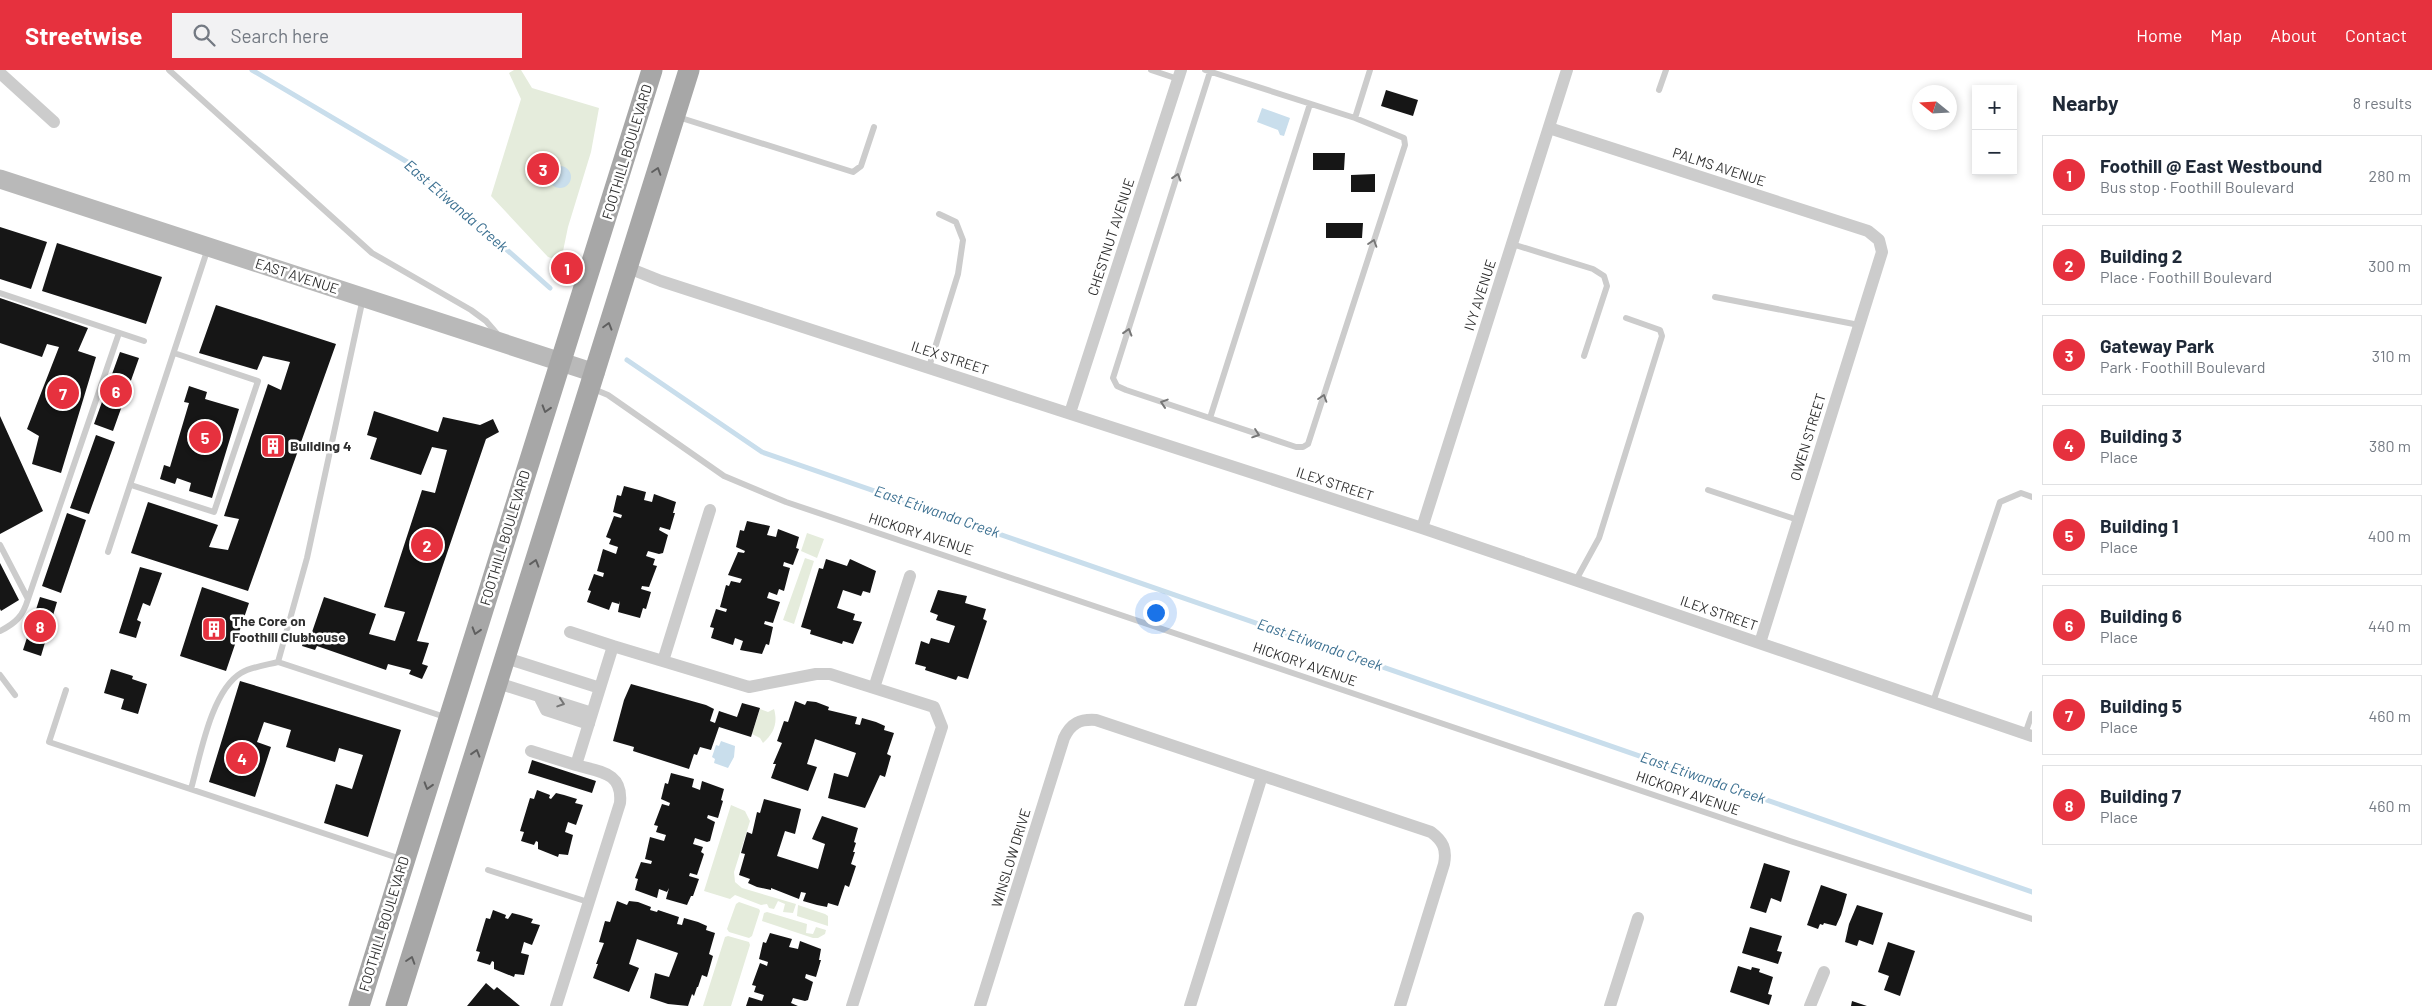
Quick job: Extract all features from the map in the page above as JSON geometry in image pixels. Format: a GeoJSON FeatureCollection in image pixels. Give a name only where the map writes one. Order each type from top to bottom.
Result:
{"type":"FeatureCollection","features":[{"type":"Feature","properties":{"kind":"main road","name":"FOOTHILL BOULEVARD"},"geometry":{"type":"LineString","coordinates":[[359,1006],[652,70]]}},
{"type":"Feature","properties":{"kind":"main road"},"geometry":{"type":"LineString","coordinates":[[396,1006],[506,658],[626,266],[689,70]]}},
{"type":"Feature","properties":{"kind":"main road","name":"EAST AVENUE"},"geometry":{"type":"LineString","coordinates":[[0,179],[560,362],[592,380]]}},
{"type":"Feature","properties":{"kind":"street","name":"IVY AVENUE"},"geometry":{"type":"LineString","coordinates":[[1422,528],[1567,70]]}},
{"type":"Feature","properties":{"kind":"street"},"geometry":{"type":"LineString","coordinates":[[0,73],[54,122]]}},
{"type":"Feature","properties":{"kind":"street","name":"CHESTNUT AVENUE"},"geometry":{"type":"LineString","coordinates":[[1070,413],[1179,74]]}},
{"type":"Feature","properties":{"kind":"street","name":"PALMS AVENUE"},"geometry":{"type":"LineString","coordinates":[[1549,128],[1868,231],[1878,240]]}},
{"type":"Feature","properties":{"kind":"street","name":"OWEN STREET"},"geometry":{"type":"LineString","coordinates":[[1760,643],[1882,252],[1878,240]]}},
{"type":"Feature","properties":{"kind":"street","name":"ILEX STREET"},"geometry":{"type":"LineString","coordinates":[[626,266],[661,281],[1422,528],[2029,735]]}},
{"type":"Feature","properties":{"kind":"street"},"geometry":{"type":"LineString","coordinates":[[663,661],[710,510]]}},
{"type":"Feature","properties":{"kind":"street"},"geometry":{"type":"LineString","coordinates":[[874,688],[910,576]]}},
{"type":"Feature","properties":{"kind":"street"},"geometry":{"type":"LineString","coordinates":[[570,632],[749,687],[816,674],[830,674],[934,707],[942,727],[852,1006]]}},
{"type":"Feature","properties":{"kind":"street"},"geometry":{"type":"LineString","coordinates":[[576,765],[614,646]]}},
{"type":"Feature","properties":{"kind":"street"},"geometry":{"type":"LineString","coordinates":[[506,658],[600,688]]}},
{"type":"Feature","properties":{"kind":"street"},"geometry":{"type":"LineString","coordinates":[[498,683],[539,696],[591,718]]}},
{"type":"Feature","properties":{"kind":"street","name":"WINSLOW DRIVE"},"geometry":{"type":"LineString","coordinates":[[980,1006],[1064,738],[1069,728],[1076,722],[1096,720],[1262,776]]}},
{"type":"Feature","properties":{"kind":"street"},"geometry":{"type":"LineString","coordinates":[[531,751],[610,775],[618,782],[621,790],[620,803],[588,902],[560,1005]]}},
{"type":"Feature","properties":{"kind":"street"},"geometry":{"type":"LineString","coordinates":[[1190,1006],[1262,776],[1431,832],[1439,838],[1445,847],[1444,864],[1404,1005]]}},
{"type":"Feature","properties":{"kind":"street"},"geometry":{"type":"LineString","coordinates":[[1610,1006],[1638,918]]}},
{"type":"Feature","properties":{"kind":"street"},"geometry":{"type":"LineString","coordinates":[[1810,1006],[1824,972]]}},
{"type":"Feature","properties":{"kind":"lane"},"geometry":{"type":"LineString","coordinates":[[169,70],[372,254],[471,310],[486,321],[506,345]]}},
{"type":"Feature","properties":{"kind":"lane"},"geometry":{"type":"LineString","coordinates":[[1151,70],[1179,74]]}},
{"type":"Feature","properties":{"kind":"lane"},"geometry":{"type":"LineString","coordinates":[[1355,118],[1370,70]]}},
{"type":"Feature","properties":{"kind":"lane"},"geometry":{"type":"LineString","coordinates":[[1659,90],[1666,70]]}},
{"type":"Feature","properties":{"kind":"lane"},"geometry":{"type":"LineString","coordinates":[[1208,71],[1310,104],[1355,118],[1404,138],[1405,145],[1308,444],[1296,447],[1126,390],[1117,386],[1114,378],[1208,71]]}},
{"type":"Feature","properties":{"kind":"lane"},"geometry":{"type":"LineString","coordinates":[[1210,418],[1310,104]]}},
{"type":"Feature","properties":{"kind":"lane"},"geometry":{"type":"LineString","coordinates":[[674,116],[853,172],[861,166],[874,127]]}},
{"type":"Feature","properties":{"kind":"lane"},"geometry":{"type":"LineString","coordinates":[[929,367],[958,274],[963,240],[956,222],[939,214]]}},
{"type":"Feature","properties":{"kind":"lane"},"geometry":{"type":"LineString","coordinates":[[1512,244],[1593,269],[1604,276],[1606,286],[1584,356]]}},
{"type":"Feature","properties":{"kind":"lane"},"geometry":{"type":"LineString","coordinates":[[108,552],[208,247]]}},
{"type":"Feature","properties":{"kind":"lane"},"geometry":{"type":"LineString","coordinates":[[0,293],[144,341]]}},
{"type":"Feature","properties":{"kind":"lane"},"geometry":{"type":"LineString","coordinates":[[278,662],[307,558],[363,297]]}},
{"type":"Feature","properties":{"kind":"lane"},"geometry":{"type":"LineString","coordinates":[[1715,297],[1859,325]]}},
{"type":"Feature","properties":{"kind":"lane"},"geometry":{"type":"LineString","coordinates":[[1576,580],[1599,538],[1662,336],[1660,330],[1655,327],[1626,318]]}},
{"type":"Feature","properties":{"kind":"lane"},"geometry":{"type":"LineString","coordinates":[[0,630],[17,623],[25,609],[119,333]]}},
{"type":"Feature","properties":{"kind":"lane"},"geometry":{"type":"LineString","coordinates":[[131,485],[214,512],[258,381],[174,353]]}},
{"type":"Feature","properties":{"kind":"lane","name":"HICKORY AVENUE"},"geometry":{"type":"LineString","coordinates":[[592,380],[608,395],[724,476],[786,502],[1790,841],[2032,919]]}},
{"type":"Feature","properties":{"kind":"lane"},"geometry":{"type":"LineString","coordinates":[[1708,490],[1798,520]]}},
{"type":"Feature","properties":{"kind":"lane"},"geometry":{"type":"LineString","coordinates":[[1933,702],[2000,502],[2021,493],[2032,497]]}},
{"type":"Feature","properties":{"kind":"lane"},"geometry":{"type":"LineString","coordinates":[[0,545],[28,598]]}},
{"type":"Feature","properties":{"kind":"lane"},"geometry":{"type":"LineString","coordinates":[[191,789],[212,718],[226,687],[241,673],[278,662],[449,718]]}},
{"type":"Feature","properties":{"kind":"lane"},"geometry":{"type":"LineString","coordinates":[[0,675],[15,695]]}},
{"type":"Feature","properties":{"kind":"lane"},"geometry":{"type":"LineString","coordinates":[[66,690],[49,742],[404,860]]}},
{"type":"Feature","properties":{"kind":"lane"},"geometry":{"type":"LineString","coordinates":[[2029,735],[2032,714]]}},
{"type":"Feature","properties":{"kind":"lane"},"geometry":{"type":"LineString","coordinates":[[488,870],[588,902]]}},
{"type":"Feature","properties":{"kind":"green space"},"geometry":{"type":"Polygon","coordinates":[[[514,70],[521,70],[532,88],[599,108],[591,152],[568,227],[561,261],[548,257],[491,196],[521,99],[509,73],[514,70]]]}},
{"type":"Feature","properties":{"kind":"green space"},"geometry":{"type":"Polygon","coordinates":[[[807,533],[824,539],[817,558],[801,551],[807,533]]]}},
{"type":"Feature","properties":{"kind":"green space"},"geometry":{"type":"Polygon","coordinates":[[[805,558],[814,561],[794,624],[783,620],[805,558]]]}},
{"type":"Feature","properties":{"kind":"green space"},"geometry":{"type":"Polygon","coordinates":[[[760,709],[768,712],[774,709],[776,719],[770,735],[763,743],[760,738],[752,734],[760,709]]]}},
{"type":"Feature","properties":{"kind":"green space"},"geometry":{"type":"Polygon","coordinates":[[[731,805],[745,811],[750,821],[734,872],[735,882],[742,888],[796,904],[793,913],[783,912],[785,904],[778,901],[774,909],[769,908],[767,904],[761,905],[735,895],[730,899],[704,891],[731,805]]]}},
{"type":"Feature","properties":{"kind":"green space"},"geometry":{"type":"Polygon","coordinates":[[[739,902],[760,911],[752,936],[749,938],[729,932],[727,929],[736,904],[739,902]]]}},
{"type":"Feature","properties":{"kind":"green space"},"geometry":{"type":"Polygon","coordinates":[[[798,905],[828,916],[828,926],[797,916],[798,905]]]}},
{"type":"Feature","properties":{"kind":"green space"},"geometry":{"type":"Polygon","coordinates":[[[767,912],[807,924],[806,933],[813,934],[816,927],[826,930],[825,934],[818,938],[813,938],[762,921],[764,913],[767,912]]]}},
{"type":"Feature","properties":{"kind":"green space"},"geometry":{"type":"Polygon","coordinates":[[[728,936],[749,942],[750,945],[731,1006],[703,1006],[725,937],[728,936]]]}},
{"type":"Feature","properties":{"kind":"water"},"geometry":{"type":"Polygon","coordinates":[[[1262,108],[1290,118],[1284,136],[1280,135],[1278,130],[1257,122],[1262,108]]]}},
{"type":"Feature","properties":{"kind":"water"},"geometry":{"type":"Polygon","coordinates":[[[560,166],[568,169],[571,177],[568,185],[560,188],[552,185],[549,177],[552,169],[560,166]]]}},
{"type":"Feature","properties":{"kind":"water"},"geometry":{"type":"Polygon","coordinates":[[[721,741],[735,746],[734,757],[728,768],[714,763],[715,759],[712,757],[716,745],[719,746],[721,741]]]}},
{"type":"Feature","properties":{"kind":"building"},"geometry":{"type":"Polygon","coordinates":[[[1386,90],[1418,100],[1413,116],[1381,106],[1386,90]]]}},
{"type":"Feature","properties":{"kind":"building"},"geometry":{"type":"Polygon","coordinates":[[[1313,153],[1345,153],[1344,170],[1313,170],[1313,153]]]}},
{"type":"Feature","properties":{"kind":"building"},"geometry":{"type":"Polygon","coordinates":[[[1375,174],[1375,192],[1351,192],[1351,175],[1375,174]]]}},
{"type":"Feature","properties":{"kind":"building"},"geometry":{"type":"Polygon","coordinates":[[[1326,223],[1363,223],[1362,238],[1326,238],[1326,223]]]}},
{"type":"Feature","properties":{"kind":"building"},"geometry":{"type":"Polygon","coordinates":[[[0,227],[47,242],[31,289],[0,279],[0,227]]]}},
{"type":"Feature","properties":{"kind":"building"},"geometry":{"type":"Polygon","coordinates":[[[57,243],[162,277],[146,324],[42,291],[57,243]]]}},
{"type":"Feature","properties":{"kind":"building"},"geometry":{"type":"Polygon","coordinates":[[[0,298],[88,328],[78,351],[96,357],[61,473],[32,464],[39,436],[27,429],[59,347],[47,344],[42,357],[0,343],[0,298]]]}},
{"type":"Feature","properties":{"kind":"building","name":"Building 4"},"geometry":{"type":"Polygon","coordinates":[[[216,305],[336,344],[248,591],[131,553],[148,502],[218,525],[209,547],[228,550],[239,519],[224,516],[268,384],[281,390],[290,362],[263,356],[257,370],[199,353],[216,305]]]}},
{"type":"Feature","properties":{"kind":"building"},"geometry":{"type":"Polygon","coordinates":[[[120,352],[139,358],[113,431],[94,424],[120,352]]]}},
{"type":"Feature","properties":{"kind":"building"},"geometry":{"type":"Polygon","coordinates":[[[189,386],[207,392],[205,399],[239,409],[212,498],[189,491],[191,483],[177,478],[175,484],[160,479],[164,465],[170,467],[189,403],[184,402],[189,386]]]}},
{"type":"Feature","properties":{"kind":"building"},"geometry":{"type":"Polygon","coordinates":[[[374,411],[438,432],[443,417],[480,425],[493,419],[499,432],[486,439],[417,641],[429,643],[422,664],[428,666],[422,679],[409,674],[411,670],[388,664],[386,670],[317,646],[315,650],[302,646],[305,634],[311,635],[324,597],[376,614],[369,634],[395,641],[405,612],[384,607],[422,490],[435,493],[447,450],[432,447],[421,475],[370,459],[377,438],[367,435],[374,411]]]}},
{"type":"Feature","properties":{"kind":"building"},"geometry":{"type":"Polygon","coordinates":[[[0,416],[43,511],[0,534],[0,416]]]}},
{"type":"Feature","properties":{"kind":"building"},"geometry":{"type":"Polygon","coordinates":[[[96,435],[115,442],[89,514],[70,508],[96,435]]]}},
{"type":"Feature","properties":{"kind":"building"},"geometry":{"type":"Polygon","coordinates":[[[624,486],[646,492],[644,500],[652,502],[654,494],[676,502],[670,530],[660,527],[659,530],[668,535],[663,553],[659,554],[648,551],[646,556],[655,559],[653,565],[657,566],[649,587],[642,586],[641,589],[651,592],[646,609],[643,608],[640,618],[618,612],[620,601],[619,604],[612,602],[609,610],[587,602],[591,591],[588,590],[594,574],[603,577],[604,573],[597,571],[603,549],[616,554],[618,547],[609,544],[611,539],[606,537],[614,516],[621,518],[622,515],[613,512],[617,495],[621,496],[624,486]]]}},
{"type":"Feature","properties":{"kind":"building"},"geometry":{"type":"Polygon","coordinates":[[[67,513],[86,520],[61,593],[42,586],[67,513]]]}},
{"type":"Feature","properties":{"kind":"building"},"geometry":{"type":"Polygon","coordinates":[[[747,521],[770,526],[767,535],[776,537],[778,529],[799,537],[796,548],[799,549],[793,565],[784,562],[783,566],[790,568],[784,591],[779,589],[777,595],[769,592],[767,598],[780,602],[773,623],[765,621],[764,624],[773,627],[769,645],[766,644],[762,654],[740,650],[743,641],[735,638],[733,645],[711,638],[714,628],[710,627],[716,609],[726,612],[727,609],[720,607],[726,585],[729,586],[731,581],[740,583],[742,579],[728,575],[738,552],[744,553],[745,551],[736,547],[740,530],[744,531],[747,521]]]}},
{"type":"Feature","properties":{"kind":"building"},"geometry":{"type":"Polygon","coordinates":[[[826,559],[847,566],[850,559],[876,571],[870,593],[863,591],[861,596],[843,590],[837,608],[855,614],[853,620],[862,622],[853,644],[843,641],[842,644],[810,634],[811,630],[801,627],[819,568],[823,569],[826,559]]]}},
{"type":"Feature","properties":{"kind":"building"},"geometry":{"type":"Polygon","coordinates":[[[0,563],[19,600],[1,611],[0,609],[0,563]]]}},
{"type":"Feature","properties":{"kind":"building"},"geometry":{"type":"Polygon","coordinates":[[[140,567],[162,573],[150,606],[143,603],[137,620],[141,622],[136,638],[119,633],[140,567]]]}},
{"type":"Feature","properties":{"kind":"building","name":"The Core on Foothill Clubhouse"},"geometry":{"type":"Polygon","coordinates":[[[202,587],[249,603],[226,671],[180,656],[202,587]]]}},
{"type":"Feature","properties":{"kind":"building"},"geometry":{"type":"Polygon","coordinates":[[[938,590],[967,596],[965,603],[986,609],[983,619],[987,621],[968,679],[958,676],[956,680],[925,670],[926,667],[915,664],[921,641],[929,644],[931,638],[949,643],[955,626],[936,620],[938,615],[930,612],[938,590]]]}},
{"type":"Feature","properties":{"kind":"building"},"geometry":{"type":"Polygon","coordinates":[[[40,597],[57,602],[41,656],[23,650],[40,597]]]}},
{"type":"Feature","properties":{"kind":"building"},"geometry":{"type":"Polygon","coordinates":[[[111,669],[133,676],[132,679],[147,684],[138,714],[121,709],[124,699],[104,693],[111,669]]]}},
{"type":"Feature","properties":{"kind":"building"},"geometry":{"type":"Polygon","coordinates":[[[240,681],[401,730],[368,837],[324,823],[336,784],[352,789],[363,755],[339,748],[335,762],[286,747],[291,730],[264,722],[257,742],[271,747],[255,797],[209,782],[240,681]]]}},
{"type":"Feature","properties":{"kind":"building"},"geometry":{"type":"Polygon","coordinates":[[[631,684],[706,705],[714,709],[710,721],[715,723],[719,711],[737,717],[742,703],[760,708],[751,737],[719,727],[711,750],[700,747],[697,755],[694,754],[689,769],[633,751],[634,747],[613,741],[624,700],[631,684]]]}},
{"type":"Feature","properties":{"kind":"building"},"geometry":{"type":"Polygon","coordinates":[[[795,701],[805,705],[807,701],[816,702],[829,707],[828,710],[857,717],[855,724],[860,725],[862,718],[885,726],[884,730],[894,733],[887,754],[891,756],[885,777],[880,775],[865,808],[828,798],[834,773],[848,777],[856,753],[815,739],[807,764],[817,767],[808,791],[771,778],[776,764],[773,764],[782,743],[777,741],[784,721],[788,722],[795,701]]]}},
{"type":"Feature","properties":{"kind":"building"},"geometry":{"type":"Polygon","coordinates":[[[532,760],[596,781],[592,793],[528,773],[532,760]]]}},
{"type":"Feature","properties":{"kind":"building"},"geometry":{"type":"Polygon","coordinates":[[[671,773],[694,779],[692,787],[700,790],[702,781],[724,789],[718,818],[708,815],[707,818],[715,822],[710,841],[707,842],[695,838],[693,844],[703,847],[701,852],[704,854],[697,875],[690,873],[689,876],[699,879],[693,896],[691,896],[687,905],[666,899],[669,888],[667,892],[659,889],[657,898],[635,890],[638,879],[635,878],[641,862],[651,864],[652,861],[645,859],[650,837],[664,841],[666,835],[656,832],[658,826],[654,825],[662,804],[669,806],[670,803],[661,799],[665,783],[668,784],[671,773]]]}},
{"type":"Feature","properties":{"kind":"building"},"geometry":{"type":"Polygon","coordinates":[[[537,790],[550,795],[549,798],[551,799],[556,793],[577,799],[575,803],[583,805],[576,825],[568,822],[565,832],[573,835],[568,855],[559,854],[558,857],[538,849],[538,842],[536,841],[534,845],[521,841],[524,832],[520,831],[530,798],[534,799],[537,790]]]}},
{"type":"Feature","properties":{"kind":"building"},"geometry":{"type":"Polygon","coordinates":[[[764,799],[801,809],[795,834],[785,831],[777,856],[818,869],[825,844],[812,839],[822,816],[858,828],[854,842],[856,843],[853,852],[855,852],[851,864],[856,866],[849,887],[845,885],[838,906],[828,903],[827,907],[803,901],[806,893],[801,892],[799,899],[771,888],[771,890],[757,887],[748,883],[750,879],[739,875],[745,854],[741,853],[747,832],[752,834],[757,812],[760,813],[764,799]]]}},
{"type":"Feature","properties":{"kind":"building"},"geometry":{"type":"Polygon","coordinates":[[[1764,863],[1790,871],[1781,902],[1771,898],[1766,913],[1750,908],[1764,863]]]}},
{"type":"Feature","properties":{"kind":"building"},"geometry":{"type":"Polygon","coordinates":[[[1821,885],[1847,894],[1836,926],[1824,923],[1823,925],[1820,924],[1818,929],[1807,925],[1821,885]]]}},
{"type":"Feature","properties":{"kind":"building"},"geometry":{"type":"Polygon","coordinates":[[[617,901],[627,905],[629,901],[638,902],[651,907],[650,910],[657,912],[658,910],[679,917],[677,924],[682,925],[684,918],[707,926],[706,930],[715,933],[709,954],[713,956],[707,977],[702,975],[688,1006],[668,1004],[650,998],[655,973],[669,977],[678,953],[637,939],[629,964],[639,968],[629,992],[593,978],[604,943],[599,942],[605,921],[610,922],[617,901]]]}},
{"type":"Feature","properties":{"kind":"building"},"geometry":{"type":"Polygon","coordinates":[[[1857,905],[1883,913],[1873,945],[1859,940],[1857,946],[1845,942],[1849,924],[1857,905]]]}},
{"type":"Feature","properties":{"kind":"building"},"geometry":{"type":"Polygon","coordinates":[[[493,910],[506,915],[505,918],[508,919],[512,913],[533,919],[531,923],[540,925],[532,945],[524,942],[521,953],[529,955],[524,975],[515,974],[514,977],[494,969],[494,962],[492,961],[490,965],[477,961],[480,952],[476,951],[486,918],[490,919],[493,910]]]}},
{"type":"Feature","properties":{"kind":"building"},"geometry":{"type":"Polygon","coordinates":[[[1750,927],[1782,936],[1777,951],[1782,952],[1778,964],[1742,953],[1750,927]]]}},
{"type":"Feature","properties":{"kind":"building"},"geometry":{"type":"Polygon","coordinates":[[[770,933],[792,939],[789,947],[798,949],[800,941],[821,949],[819,960],[821,960],[816,977],[806,974],[805,978],[813,982],[808,1000],[793,998],[791,1003],[798,1006],[746,1006],[749,997],[762,1001],[764,995],[754,992],[756,986],[752,985],[760,963],[767,966],[768,962],[759,959],[763,942],[766,943],[770,933]]]}},
{"type":"Feature","properties":{"kind":"building"},"geometry":{"type":"Polygon","coordinates":[[[1888,942],[1915,951],[1900,996],[1884,990],[1889,976],[1878,972],[1888,942]]]}},
{"type":"Feature","properties":{"kind":"building"},"geometry":{"type":"Polygon","coordinates":[[[1738,966],[1751,970],[1752,967],[1760,969],[1759,972],[1773,977],[1768,994],[1772,995],[1769,1005],[1730,992],[1738,966]]]}},
{"type":"Feature","properties":{"kind":"building"},"geometry":{"type":"Polygon","coordinates":[[[486,983],[494,990],[497,987],[520,1006],[467,1006],[486,983]]]}},
{"type":"Feature","properties":{"kind":"building"},"geometry":{"type":"Polygon","coordinates":[[[1852,1001],[1867,1006],[1851,1006],[1852,1001]]]}},
{"type":"Feature","properties":{"kind":"waterway","name":"East Etiwanda Creek"},"geometry":{"type":"LineString","coordinates":[[252,70],[409,163],[550,288]]}},
{"type":"Feature","properties":{"kind":"waterway","name":"East Etiwanda Creek"},"geometry":{"type":"LineString","coordinates":[[627,360],[762,452],[2032,892]]}},
{"type":"Feature","properties":{"kind":"place","name":"Gateway Park"},"geometry":{"type":"Point","coordinates":[543,169]}},
{"type":"Feature","properties":{"kind":"place","name":"Foothill @ East Westbound"},"geometry":{"type":"Point","coordinates":[567,268]}},
{"type":"Feature","properties":{"kind":"place","name":"Building 6"},"geometry":{"type":"Point","coordinates":[116,391]}},
{"type":"Feature","properties":{"kind":"place","name":"Building 5"},"geometry":{"type":"Point","coordinates":[63,393]}},
{"type":"Feature","properties":{"kind":"place","name":"Building 1"},"geometry":{"type":"Point","coordinates":[205,437]}},
{"type":"Feature","properties":{"kind":"place","name":"Building 4"},"geometry":{"type":"Point","coordinates":[273,446]}},
{"type":"Feature","properties":{"kind":"place","name":"Building 2"},"geometry":{"type":"Point","coordinates":[427,545]}},
{"type":"Feature","properties":{"kind":"place","name":"Building 7"},"geometry":{"type":"Point","coordinates":[40,626]}},
{"type":"Feature","properties":{"kind":"place","name":"The Core on Foothill Clubhouse"},"geometry":{"type":"Point","coordinates":[214,629]}},
{"type":"Feature","properties":{"kind":"place","name":"Building 3"},"geometry":{"type":"Point","coordinates":[242,758]}}]}
